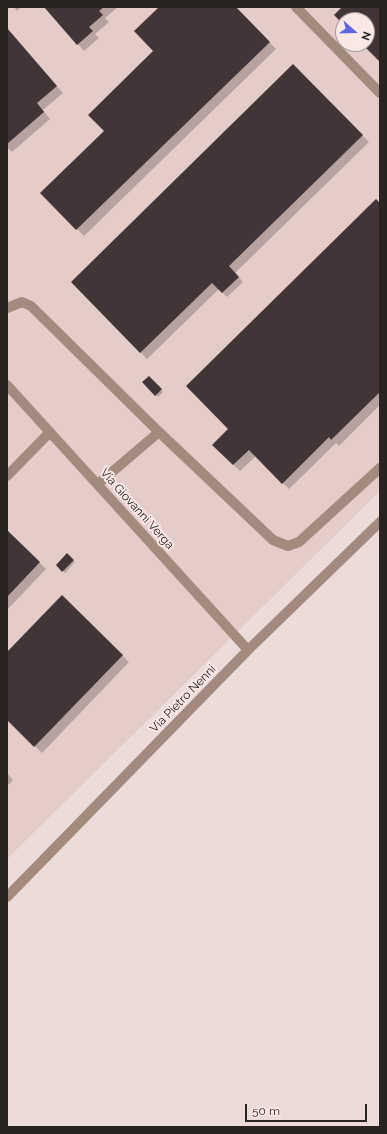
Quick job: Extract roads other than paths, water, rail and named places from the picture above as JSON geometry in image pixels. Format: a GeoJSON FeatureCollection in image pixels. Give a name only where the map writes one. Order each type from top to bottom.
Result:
{"type":"FeatureCollection","features":[{"type":"Feature","properties":{"kind":"street"},"geometry":{"type":"LineString","coordinates":[[296,7],[380,93]]}},
{"type":"Feature","properties":{"kind":"street"},"geometry":{"type":"LineString","coordinates":[[7,308],[22,302],[31,306],[159,432],[273,540],[288,546],[299,542],[380,468]]}},
{"type":"Feature","properties":{"kind":"street","name":"Via Giovanni Verga"},"geometry":{"type":"LineString","coordinates":[[7,385],[248,650]]}},
{"type":"Feature","properties":{"kind":"street"},"geometry":{"type":"LineString","coordinates":[[7,476],[50,432]]}},
{"type":"Feature","properties":{"kind":"street"},"geometry":{"type":"LineString","coordinates":[[98,484],[159,432]]}},
{"type":"Feature","properties":{"kind":"street","name":"Via Pietro Nenni"},"geometry":{"type":"LineString","coordinates":[[7,897],[248,650],[380,522]]}}]}
